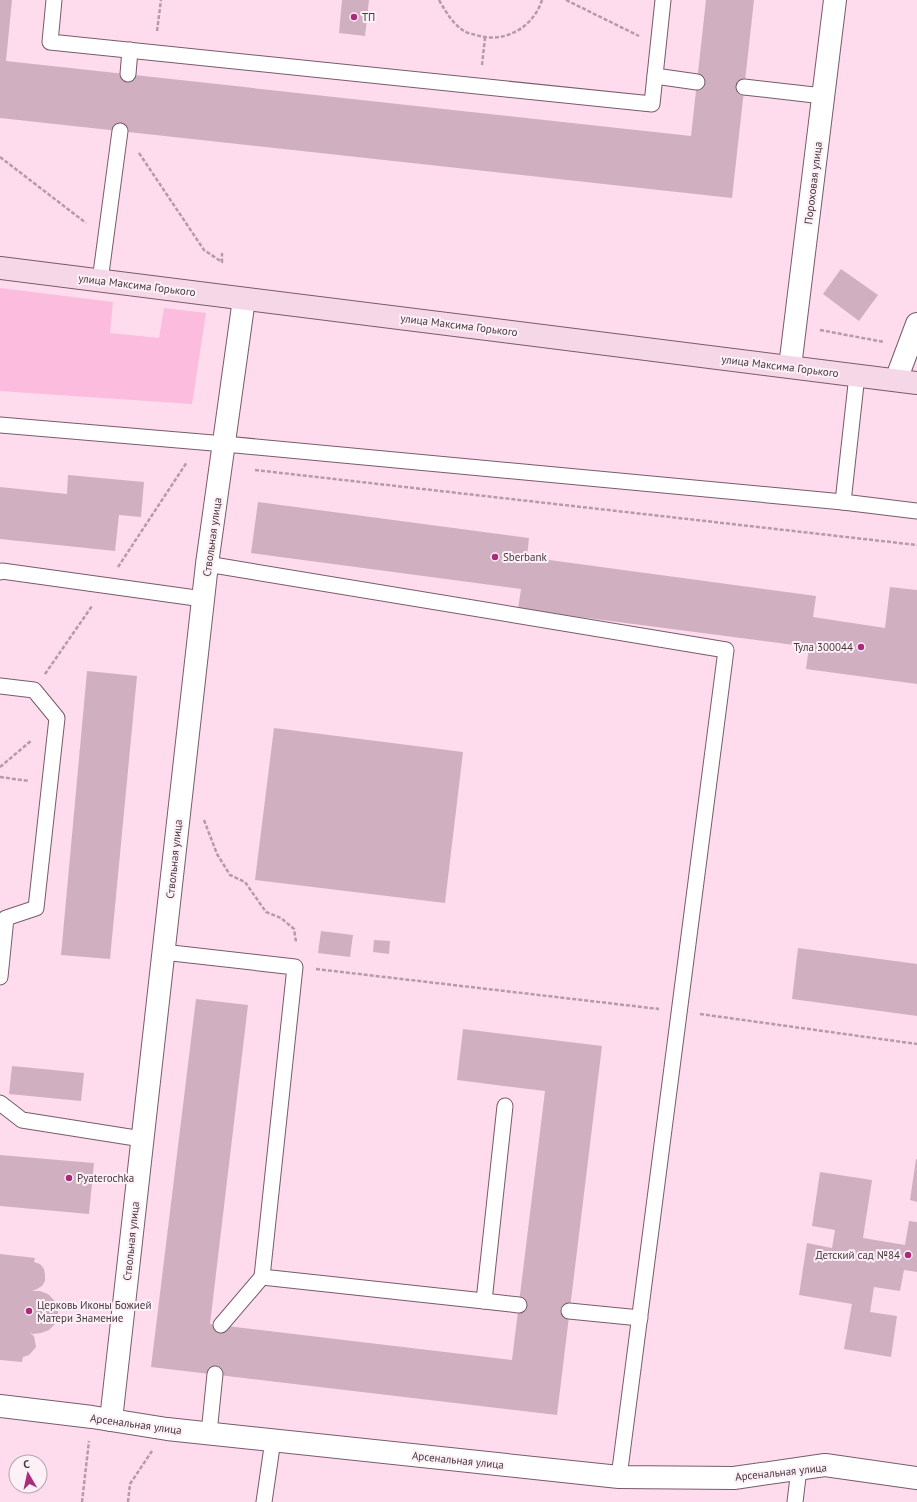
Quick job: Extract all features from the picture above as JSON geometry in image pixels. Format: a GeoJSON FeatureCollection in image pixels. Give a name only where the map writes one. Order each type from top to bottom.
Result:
{"type":"FeatureCollection","features":[{"type":"Feature","properties":{"kind":"main road","name":"улица Максима Горького"},"geometry":{"type":"LineString","coordinates":[[0,268],[907,381]]}},
{"type":"Feature","properties":{"kind":"street","name":"Пороховая улица"},"geometry":{"type":"LineString","coordinates":[[790,367],[835,0]]}},
{"type":"Feature","properties":{"kind":"street","name":"Ствольная улица"},"geometry":{"type":"LineString","coordinates":[[101,1419],[142,1139],[207,564],[222,466],[244,299]]}},
{"type":"Feature","properties":{"kind":"street"},"geometry":{"type":"LineString","coordinates":[[907,381],[909,346],[917,324]]}},
{"type":"Feature","properties":{"kind":"street","name":"Арсенальная улица"},"geometry":{"type":"LineString","coordinates":[[0,1406],[167,1429],[619,1477],[734,1478],[825,1465],[917,1478]]}},
{"type":"Feature","properties":{"kind":"lane"},"geometry":{"type":"LineString","coordinates":[[54,0],[50,42],[652,104],[663,0]]}},
{"type":"Feature","properties":{"kind":"lane"},"geometry":{"type":"LineString","coordinates":[[128,74],[130,50]]}},
{"type":"Feature","properties":{"kind":"lane"},"geometry":{"type":"LineString","coordinates":[[655,76],[697,82]]}},
{"type":"Feature","properties":{"kind":"lane"},"geometry":{"type":"LineString","coordinates":[[744,87],[823,96]]}},
{"type":"Feature","properties":{"kind":"lane"},"geometry":{"type":"LineString","coordinates":[[100,281],[120,131]]}},
{"type":"Feature","properties":{"kind":"lane"},"geometry":{"type":"LineString","coordinates":[[843,502],[857,375]]}},
{"type":"Feature","properties":{"kind":"lane"},"geometry":{"type":"LineString","coordinates":[[0,425],[225,444],[843,502],[917,511]]}},
{"type":"Feature","properties":{"kind":"lane"},"geometry":{"type":"LineString","coordinates":[[207,564],[726,650],[619,1477]]}},
{"type":"Feature","properties":{"kind":"lane"},"geometry":{"type":"LineString","coordinates":[[0,572],[10,572],[203,599]]}},
{"type":"Feature","properties":{"kind":"lane"},"geometry":{"type":"LineString","coordinates":[[0,686],[34,690],[57,718],[36,908],[3,918],[0,978]]}},
{"type":"Feature","properties":{"kind":"lane"},"geometry":{"type":"LineString","coordinates":[[163,952],[295,967],[262,1277],[222,1326]]}},
{"type":"Feature","properties":{"kind":"lane"},"geometry":{"type":"LineString","coordinates":[[0,1103],[22,1120],[142,1139]]}},
{"type":"Feature","properties":{"kind":"lane"},"geometry":{"type":"LineString","coordinates":[[484,1301],[504,1106]]}},
{"type":"Feature","properties":{"kind":"lane"},"geometry":{"type":"LineString","coordinates":[[262,1277],[519,1305]]}},
{"type":"Feature","properties":{"kind":"lane"},"geometry":{"type":"LineString","coordinates":[[569,1311],[640,1318]]}},
{"type":"Feature","properties":{"kind":"lane"},"geometry":{"type":"LineString","coordinates":[[209,1433],[215,1374]]}},
{"type":"Feature","properties":{"kind":"lane"},"geometry":{"type":"LineString","coordinates":[[264,1502],[273,1440]]}},
{"type":"Feature","properties":{"kind":"lane"},"geometry":{"type":"LineString","coordinates":[[795,1502],[800,1469]]}},
{"type":"Feature","properties":{"kind":"path"},"geometry":{"type":"LineString","coordinates":[[154,52],[161,0]]}},
{"type":"Feature","properties":{"kind":"path"},"geometry":{"type":"LineString","coordinates":[[439,0],[448,18],[465,32],[485,38],[506,36],[525,26],[539,10],[542,0]]}},
{"type":"Feature","properties":{"kind":"path"},"geometry":{"type":"LineString","coordinates":[[566,0],[658,46]]}},
{"type":"Feature","properties":{"kind":"path"},"geometry":{"type":"LineString","coordinates":[[480,86],[485,38]]}},
{"type":"Feature","properties":{"kind":"path"},"geometry":{"type":"LineString","coordinates":[[120,131],[141,156],[204,250],[222,262],[222,253]]}},
{"type":"Feature","properties":{"kind":"path"},"geometry":{"type":"LineString","coordinates":[[0,157],[105,238]]}},
{"type":"Feature","properties":{"kind":"path"},"geometry":{"type":"LineString","coordinates":[[796,325],[909,346]]}},
{"type":"Feature","properties":{"kind":"path"},"geometry":{"type":"LineString","coordinates":[[187,463],[917,545]]}},
{"type":"Feature","properties":{"kind":"path"},"geometry":{"type":"LineString","coordinates":[[0,767],[57,718]]}},
{"type":"Feature","properties":{"kind":"path"},"geometry":{"type":"LineString","coordinates":[[0,777],[50,783]]}},
{"type":"Feature","properties":{"kind":"path"},"geometry":{"type":"LineString","coordinates":[[180,802],[203,818],[217,854],[230,875],[245,882],[266,912],[281,918],[294,929],[296,942]]}},
{"type":"Feature","properties":{"kind":"path"},"geometry":{"type":"LineString","coordinates":[[295,967],[679,1011],[917,1044]]}},
{"type":"Feature","properties":{"kind":"path"},"geometry":{"type":"LineString","coordinates":[[82,1502],[101,1419]]}},
{"type":"Feature","properties":{"kind":"path"},"geometry":{"type":"LineString","coordinates":[[128,1502],[130,1484],[167,1429]]}},
{"type":"Feature","properties":{"kind":"shaded area"},"geometry":{"type":"Polygon","coordinates":[[[0,288],[113,302],[110,333],[159,338],[164,308],[206,313],[192,404],[0,391],[0,288]]]}},
{"type":"Feature","properties":{"kind":"building"},"geometry":{"type":"Polygon","coordinates":[[[0,0],[12,0],[6,61],[691,136],[706,0],[754,0],[732,198],[0,118],[0,0]]]}},
{"type":"Feature","properties":{"kind":"building","name":"ТП"},"geometry":{"type":"Polygon","coordinates":[[[342,0],[369,0],[365,36],[339,33],[342,0]]]}},
{"type":"Feature","properties":{"kind":"building"},"geometry":{"type":"Polygon","coordinates":[[[841,269],[878,295],[859,321],[823,294],[841,269]]]}},
{"type":"Feature","properties":{"kind":"building"},"geometry":{"type":"Polygon","coordinates":[[[68,475],[144,482],[141,517],[119,515],[115,551],[0,539],[0,487],[67,494],[68,475]]]}},
{"type":"Feature","properties":{"kind":"building"},"geometry":{"type":"Polygon","coordinates":[[[258,502],[529,538],[527,557],[816,596],[813,617],[885,628],[890,587],[917,590],[917,684],[806,669],[809,647],[518,609],[521,589],[251,553],[258,502]]]}},
{"type":"Feature","properties":{"kind":"building"},"geometry":{"type":"Polygon","coordinates":[[[87,671],[137,676],[110,959],[61,955],[87,671]]]}},
{"type":"Feature","properties":{"kind":"building"},"geometry":{"type":"Polygon","coordinates":[[[274,728],[463,752],[445,903],[255,880],[274,728]]]}},
{"type":"Feature","properties":{"kind":"building"},"geometry":{"type":"Polygon","coordinates":[[[321,931],[353,935],[350,957],[318,953],[321,931]]]}},
{"type":"Feature","properties":{"kind":"building"},"geometry":{"type":"Polygon","coordinates":[[[374,940],[390,941],[389,954],[373,952],[374,940]]]}},
{"type":"Feature","properties":{"kind":"building"},"geometry":{"type":"Polygon","coordinates":[[[798,948],[917,964],[917,1016],[792,999],[798,948]]]}},
{"type":"Feature","properties":{"kind":"building"},"geometry":{"type":"Polygon","coordinates":[[[196,999],[248,1005],[210,1324],[512,1360],[545,1091],[457,1080],[463,1029],[602,1046],[557,1415],[151,1367],[196,999]]]}},
{"type":"Feature","properties":{"kind":"building"},"geometry":{"type":"Polygon","coordinates":[[[12,1066],[84,1073],[81,1101],[9,1094],[12,1066]]]}},
{"type":"Feature","properties":{"kind":"building"},"geometry":{"type":"Polygon","coordinates":[[[0,1155],[94,1163],[89,1214],[0,1206],[0,1155]]]}},
{"type":"Feature","properties":{"kind":"building"},"geometry":{"type":"Polygon","coordinates":[[[917,1159],[917,1202],[910,1200],[917,1159]]]}},
{"type":"Feature","properties":{"kind":"building"},"geometry":{"type":"Polygon","coordinates":[[[820,1172],[872,1180],[863,1238],[905,1245],[909,1221],[917,1222],[917,1272],[904,1270],[900,1291],[874,1287],[870,1312],[897,1316],[891,1357],[844,1349],[852,1304],[799,1295],[807,1243],[832,1248],[835,1230],[812,1226],[820,1172]]]}},
{"type":"Feature","properties":{"kind":"building","name":"Церковь Иконы Божией Матери Знамение"},"geometry":{"type":"Polygon","coordinates":[[[0,1254],[35,1258],[34,1262],[40,1264],[44,1269],[45,1281],[42,1286],[32,1291],[40,1291],[48,1294],[58,1307],[58,1316],[55,1324],[49,1330],[33,1334],[29,1332],[34,1336],[36,1347],[29,1355],[23,1357],[22,1362],[0,1360],[0,1254]]]}},
{"type":"Feature","properties":{"kind":"place","name":"ТП"},"geometry":{"type":"Point","coordinates":[354,17]}},
{"type":"Feature","properties":{"kind":"place","name":"Sberbank"},"geometry":{"type":"Point","coordinates":[495,557]}},
{"type":"Feature","properties":{"kind":"place","name":"Тула 300044"},"geometry":{"type":"Point","coordinates":[861,647]}},
{"type":"Feature","properties":{"kind":"place","name":"Pyaterochka"},"geometry":{"type":"Point","coordinates":[69,1178]}},
{"type":"Feature","properties":{"kind":"place","name":"Детский сад №84"},"geometry":{"type":"Point","coordinates":[908,1255]}},
{"type":"Feature","properties":{"kind":"place","name":"Церковь Иконы Божией Матери Знамение"},"geometry":{"type":"Point","coordinates":[29,1311]}}]}
